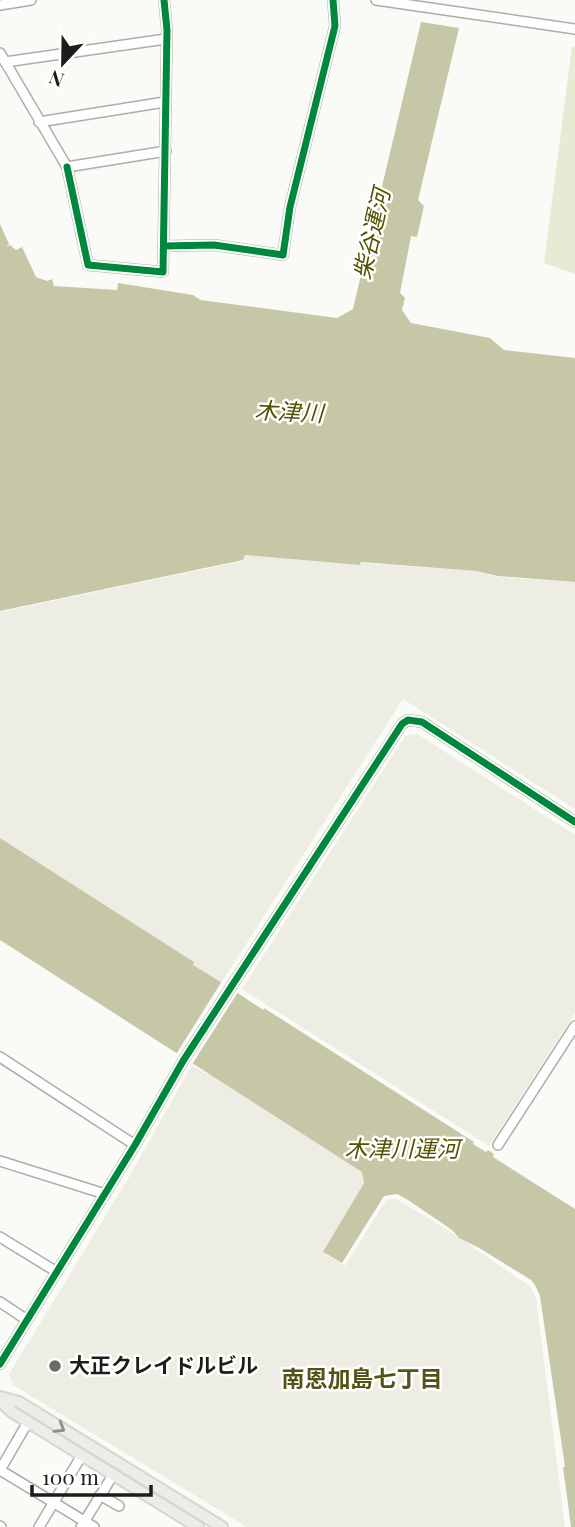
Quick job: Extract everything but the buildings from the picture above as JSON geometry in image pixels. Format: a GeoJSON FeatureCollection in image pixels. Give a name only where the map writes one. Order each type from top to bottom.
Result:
{"type":"FeatureCollection","features":[{"type":"Feature","properties":{"kind":"main road"},"geometry":{"type":"LineString","coordinates":[[0,1399],[28,1422],[198,1527]]}},
{"type":"Feature","properties":{"kind":"main road"},"geometry":{"type":"LineString","coordinates":[[0,1399],[19,1402],[222,1527]]}},
{"type":"Feature","properties":{"kind":"street"},"geometry":{"type":"LineString","coordinates":[[0,5],[31,0]]}},
{"type":"Feature","properties":{"kind":"street"},"geometry":{"type":"LineString","coordinates":[[164,0],[166,38],[166,151],[163,272],[88,265],[67,167],[2,57],[166,38]]}},
{"type":"Feature","properties":{"kind":"street"},"geometry":{"type":"LineString","coordinates":[[164,246],[214,245],[283,255],[290,207],[335,26],[332,0]]}},
{"type":"Feature","properties":{"kind":"street"},"geometry":{"type":"LineString","coordinates":[[376,0],[447,5],[575,29]]}},
{"type":"Feature","properties":{"kind":"street"},"geometry":{"type":"LineString","coordinates":[[39,122],[165,102]]}},
{"type":"Feature","properties":{"kind":"street"},"geometry":{"type":"LineString","coordinates":[[67,167],[166,151]]}},
{"type":"Feature","properties":{"kind":"street"},"geometry":{"type":"LineString","coordinates":[[0,1364],[3,1352],[57,1272],[183,1061],[397,729],[408,720],[422,722],[575,822]]}},
{"type":"Feature","properties":{"kind":"street"},"geometry":{"type":"LineString","coordinates":[[498,1145],[575,1026]]}},
{"type":"Feature","properties":{"kind":"street"},"geometry":{"type":"LineString","coordinates":[[0,1057],[135,1145]]}},
{"type":"Feature","properties":{"kind":"street"},"geometry":{"type":"LineString","coordinates":[[0,1161],[105,1194]]}},
{"type":"Feature","properties":{"kind":"street"},"geometry":{"type":"LineString","coordinates":[[0,1237],[57,1272]]}},
{"type":"Feature","properties":{"kind":"street"},"geometry":{"type":"LineString","coordinates":[[0,1302],[27,1320]]}},
{"type":"Feature","properties":{"kind":"street"},"geometry":{"type":"LineString","coordinates":[[28,1422],[0,1470],[83,1524],[94,1527]]}},
{"type":"Feature","properties":{"kind":"street"},"geometry":{"type":"LineString","coordinates":[[39,1527],[82,1455]]}},
{"type":"Feature","properties":{"kind":"street"},"geometry":{"type":"LineString","coordinates":[[83,1524],[113,1475]]}},
{"type":"Feature","properties":{"kind":"street"},"geometry":{"type":"LineString","coordinates":[[100,1495],[119,1506]]}},
{"type":"Feature","properties":{"kind":"shaded area"},"geometry":{"type":"Polygon","coordinates":[[[572,46],[575,47],[575,274],[544,263],[572,46]]]}},
{"type":"Feature","properties":{"kind":"shaded area"},"geometry":{"type":"Polygon","coordinates":[[[244,555],[476,571],[498,577],[575,582],[575,809],[403,699],[221,983],[193,965],[194,962],[0,838],[0,612],[243,561],[244,555]]]}},
{"type":"Feature","properties":{"kind":"shaded area"},"geometry":{"type":"Polygon","coordinates":[[[417,734],[575,835],[575,1013],[489,1146],[242,989],[405,736],[417,734]]]}},
{"type":"Feature","properties":{"kind":"shaded area"},"geometry":{"type":"Polygon","coordinates":[[[192,1065],[208,1075],[210,1073],[362,1172],[364,1183],[323,1253],[345,1266],[386,1200],[397,1199],[531,1287],[536,1298],[565,1527],[247,1527],[13,1385],[9,1374],[128,1179],[192,1065]]]}},
{"type":"Feature","properties":{"kind":"water"},"geometry":{"type":"Polygon","coordinates":[[[421,22],[459,28],[418,200],[424,206],[417,237],[411,236],[400,293],[405,298],[402,310],[411,323],[490,338],[504,350],[575,358],[575,582],[498,576],[476,571],[245,555],[243,560],[0,611],[0,224],[9,244],[6,247],[10,245],[16,250],[22,247],[36,277],[47,281],[52,279],[54,286],[117,290],[118,283],[193,295],[200,300],[337,318],[353,309],[421,22]]]}},
{"type":"Feature","properties":{"kind":"water","name":"木津川運河"},"geometry":{"type":"Polygon","coordinates":[[[0,838],[194,962],[193,965],[263,1010],[264,1008],[474,1142],[473,1144],[486,1152],[488,1150],[494,1154],[493,1157],[575,1209],[575,1527],[571,1527],[540,1296],[531,1280],[459,1238],[452,1230],[397,1194],[384,1196],[342,1263],[323,1252],[364,1183],[362,1172],[0,940],[0,838]]]}},
{"type":"Feature","properties":{"kind":"pier"},"geometry":{"type":"Polygon","coordinates":[[[222,981],[240,989],[191,1066],[175,1056],[222,981]]]}},
{"type":"Feature","properties":{"kind":"cycle path"},"geometry":{"type":"LineString","coordinates":[[67,167],[88,265],[163,272],[167,30],[164,0]]}},
{"type":"Feature","properties":{"kind":"cycle path"},"geometry":{"type":"LineString","coordinates":[[164,246],[214,245],[283,255],[290,207],[335,26],[333,0]]}},
{"type":"Feature","properties":{"kind":"cycle path"},"geometry":{"type":"LineString","coordinates":[[0,1364],[135,1145],[183,1061],[402,724],[408,720],[422,722],[575,822]]}},
{"type":"Feature","properties":{"kind":"place","name":"大正クレイドルビル"},"geometry":{"type":"Point","coordinates":[55,1366]}},
{"type":"Feature","properties":{"kind":"district","name":"南恩加島七丁目"},"geometry":{"type":"Point","coordinates":[362,1379]}},
{"type":"Feature","properties":{"kind":"water label","name":"柴谷運河"},"geometry":{"type":"Point","coordinates":[372,234]}},
{"type":"Feature","properties":{"kind":"water label","name":"木津川"},"geometry":{"type":"Point","coordinates":[289,412]}}]}
